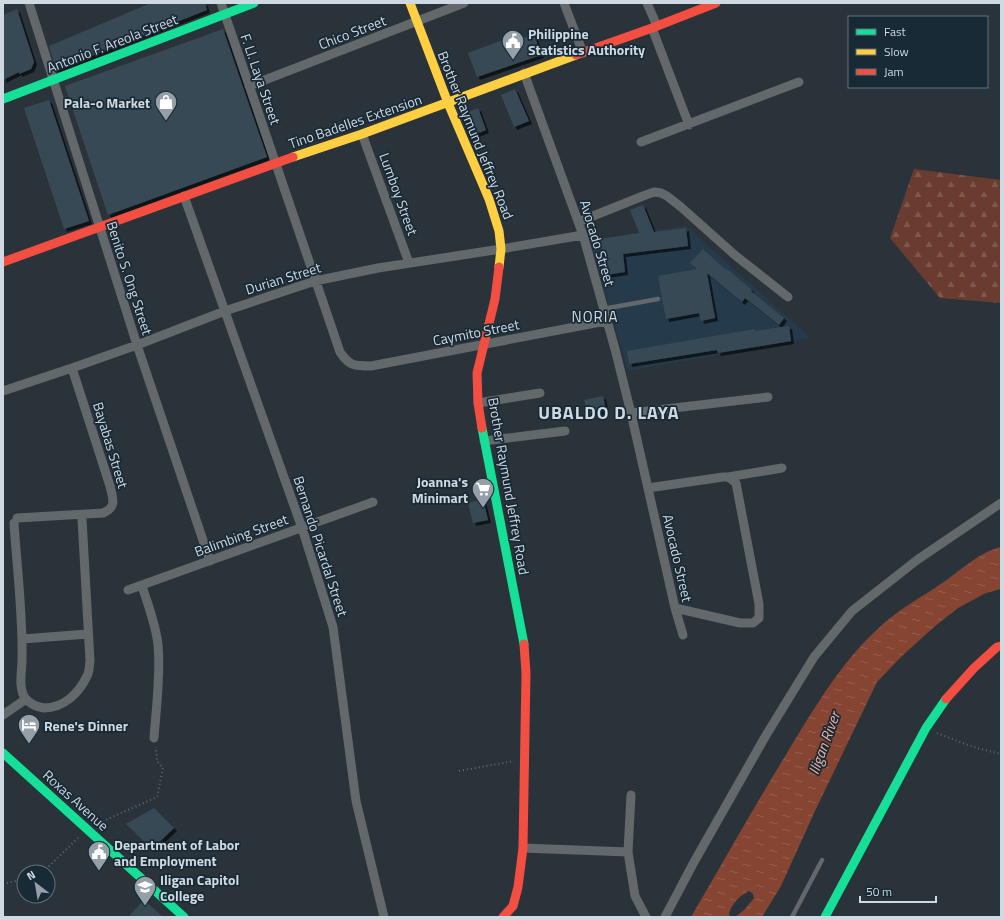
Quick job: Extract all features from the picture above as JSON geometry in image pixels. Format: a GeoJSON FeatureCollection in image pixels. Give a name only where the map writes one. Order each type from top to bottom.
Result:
{"type":"FeatureCollection","features":[{"type":"Feature","properties":{"kind":"main road","name":"Antonio F. Areola Street"},"geometry":{"type":"LineString","coordinates":[[3,99],[254,3]]}},
{"type":"Feature","properties":{"kind":"main road","name":"Brother Raymund Jeffrey Road"},"geometry":{"type":"LineString","coordinates":[[410,3],[448,103],[489,200],[499,231],[501,249],[495,299],[476,373],[478,403],[484,441],[524,642],[526,673],[523,848],[518,887],[513,906],[503,917]]}},
{"type":"Feature","properties":{"kind":"main road","name":"Tino Badelles Extension"},"geometry":{"type":"LineString","coordinates":[[3,262],[275,163],[448,103],[524,73],[583,53],[716,3]]}},
{"type":"Feature","properties":{"kind":"main road"},"geometry":{"type":"LineString","coordinates":[[824,917],[926,728],[948,696],[974,668],[997,647],[1001,646]]}},
{"type":"Feature","properties":{"kind":"main road","name":"Roxas Avenue"},"geometry":{"type":"LineString","coordinates":[[3,753],[184,917]]}},
{"type":"Feature","properties":{"kind":"street","name":"Benito S. Ong Street"},"geometry":{"type":"LineString","coordinates":[[29,3],[52,81],[137,345],[210,561]]}},
{"type":"Feature","properties":{"kind":"street","name":"F. Ll. Laya Street"},"geometry":{"type":"LineString","coordinates":[[221,3],[340,352],[344,359],[350,364]]}},
{"type":"Feature","properties":{"kind":"street","name":"Chico Street"},"geometry":{"type":"LineString","coordinates":[[249,86],[464,3]]}},
{"type":"Feature","properties":{"kind":"street"},"geometry":{"type":"LineString","coordinates":[[564,3],[583,53]]}},
{"type":"Feature","properties":{"kind":"street"},"geometry":{"type":"LineString","coordinates":[[647,3],[689,125]]}},
{"type":"Feature","properties":{"kind":"street","name":"Avocado Street"},"geometry":{"type":"LineString","coordinates":[[524,73],[583,235],[606,322],[615,349],[675,608],[683,635]]}},
{"type":"Feature","properties":{"kind":"street"},"geometry":{"type":"LineString","coordinates":[[641,142],[799,82]]}},
{"type":"Feature","properties":{"kind":"street","name":"Lumboy Street"},"geometry":{"type":"LineString","coordinates":[[362,134],[409,263]]}},
{"type":"Feature","properties":{"kind":"street"},"geometry":{"type":"LineString","coordinates":[[578,222],[654,192],[661,193],[681,207],[736,256],[788,297]]}},
{"type":"Feature","properties":{"kind":"street","name":"Bernando Picardal Street"},"geometry":{"type":"LineString","coordinates":[[184,196],[302,528],[333,627],[356,801],[384,917]]}},
{"type":"Feature","properties":{"kind":"street","name":"Durian Street"},"geometry":{"type":"LineString","coordinates":[[3,390],[72,368],[225,311],[315,281],[378,268],[583,235]]}},
{"type":"Feature","properties":{"kind":"street","name":"Caymito Street"},"geometry":{"type":"LineString","coordinates":[[350,364],[371,366],[606,322]]}},
{"type":"Feature","properties":{"kind":"street","name":"Bayabas Street"},"geometry":{"type":"LineString","coordinates":[[22,639],[16,521],[103,513],[112,506],[113,502],[110,486],[72,368]]}},
{"type":"Feature","properties":{"kind":"street"},"geometry":{"type":"LineString","coordinates":[[478,403],[540,393]]}},
{"type":"Feature","properties":{"kind":"street"},"geometry":{"type":"LineString","coordinates":[[631,413],[768,397]]}},
{"type":"Feature","properties":{"kind":"street"},"geometry":{"type":"LineString","coordinates":[[484,441],[565,431]]}},
{"type":"Feature","properties":{"kind":"street"},"geometry":{"type":"LineString","coordinates":[[648,488],[782,468]]}},
{"type":"Feature","properties":{"kind":"street"},"geometry":{"type":"LineString","coordinates":[[675,608],[740,623],[753,623],[759,618],[758,604],[736,483],[728,477]]}},
{"type":"Feature","properties":{"kind":"street","name":"Balimbing Street"},"geometry":{"type":"LineString","coordinates":[[128,590],[373,502]]}},
{"type":"Feature","properties":{"kind":"street"},"geometry":{"type":"LineString","coordinates":[[665,917],[694,862],[765,737],[814,657],[852,611],[917,560],[1001,503]]}},
{"type":"Feature","properties":{"kind":"street"},"geometry":{"type":"LineString","coordinates":[[82,519],[90,661],[88,674],[78,691],[66,702],[51,708],[39,707],[26,699],[21,684],[22,639],[88,634]]}},
{"type":"Feature","properties":{"kind":"street"},"geometry":{"type":"LineString","coordinates":[[142,586],[155,628],[158,645],[159,662],[154,738]]}},
{"type":"Feature","properties":{"kind":"street"},"geometry":{"type":"LineString","coordinates":[[3,715],[26,699]]}},
{"type":"Feature","properties":{"kind":"street"},"geometry":{"type":"LineString","coordinates":[[630,794],[628,852],[635,896],[646,917]]}},
{"type":"Feature","properties":{"kind":"street"},"geometry":{"type":"LineString","coordinates":[[523,848],[628,852]]}},
{"type":"Feature","properties":{"kind":"lane"},"geometry":{"type":"LineString","coordinates":[[603,309],[658,299]]}},
{"type":"Feature","properties":{"kind":"lane"},"geometry":{"type":"LineString","coordinates":[[792,917],[822,860]]}},
{"type":"Feature","properties":{"kind":"path"},"geometry":{"type":"LineString","coordinates":[[926,728],[973,747],[1001,754]]}},
{"type":"Feature","properties":{"kind":"path"},"geometry":{"type":"LineString","coordinates":[[51,864],[87,829],[157,797],[163,768],[157,761],[154,738]]}},
{"type":"Feature","properties":{"kind":"path"},"geometry":{"type":"LineString","coordinates":[[459,771],[525,759]]}},
{"type":"Feature","properties":{"kind":"path"},"geometry":{"type":"LineString","coordinates":[[3,884],[16,881]]}},
{"type":"Feature","properties":{"kind":"shaded area"},"geometry":{"type":"Polygon","coordinates":[[[686,226],[811,338],[628,371],[589,240],[686,226]]]}},
{"type":"Feature","properties":{"kind":"green space"},"geometry":{"type":"Polygon","coordinates":[[[914,169],[1001,180],[1001,303],[940,298],[890,238],[914,169]]]}},
{"type":"Feature","properties":{"kind":"water","name":"Iligan River"},"geometry":{"type":"Polygon","coordinates":[[[1001,547],[1001,589],[986,593],[958,608],[902,656],[877,682],[781,886],[762,917],[735,917],[744,910],[754,898],[753,894],[749,891],[742,895],[734,903],[729,913],[730,917],[691,917],[808,718],[830,685],[855,653],[868,638],[897,612],[945,581],[978,557],[993,549],[1001,547]]]}},
{"type":"Feature","properties":{"kind":"building"},"geometry":{"type":"Polygon","coordinates":[[[151,3],[205,3],[207,10],[56,70],[49,46],[151,3]]]}},
{"type":"Feature","properties":{"kind":"building"},"geometry":{"type":"Polygon","coordinates":[[[17,9],[34,62],[31,69],[19,74],[19,72],[3,80],[3,15],[17,9]]]}},
{"type":"Feature","properties":{"kind":"building","name":"Pala-o Market"},"geometry":{"type":"Polygon","coordinates":[[[223,29],[267,157],[108,215],[65,86],[223,29]]]}},
{"type":"Feature","properties":{"kind":"building"},"geometry":{"type":"Polygon","coordinates":[[[534,34],[541,55],[477,77],[468,53],[513,36],[515,41],[534,34]]]}},
{"type":"Feature","properties":{"kind":"building"},"geometry":{"type":"Polygon","coordinates":[[[515,89],[529,121],[514,127],[501,95],[515,89]]]}},
{"type":"Feature","properties":{"kind":"building"},"geometry":{"type":"Polygon","coordinates":[[[49,100],[89,221],[64,229],[24,108],[49,100]]]}},
{"type":"Feature","properties":{"kind":"building"},"geometry":{"type":"Polygon","coordinates":[[[478,108],[486,130],[471,136],[462,114],[478,108]]]}},
{"type":"Feature","properties":{"kind":"building"},"geometry":{"type":"Polygon","coordinates":[[[643,205],[654,232],[686,228],[688,246],[623,254],[625,272],[606,275],[600,239],[639,233],[630,210],[643,205]]]}},
{"type":"Feature","properties":{"kind":"building"},"geometry":{"type":"Polygon","coordinates":[[[703,249],[784,318],[779,325],[745,298],[742,302],[707,273],[715,318],[701,321],[699,313],[666,319],[658,276],[697,269],[690,263],[703,249]]]}},
{"type":"Feature","properties":{"kind":"building"},"geometry":{"type":"Polygon","coordinates":[[[789,326],[791,341],[718,353],[717,350],[629,364],[627,351],[755,329],[755,331],[789,326]]]}},
{"type":"Feature","properties":{"kind":"building"},"geometry":{"type":"Polygon","coordinates":[[[603,396],[606,410],[588,415],[584,400],[603,396]]]}},
{"type":"Feature","properties":{"kind":"building"},"geometry":{"type":"Polygon","coordinates":[[[483,499],[488,520],[473,523],[468,503],[483,499]]]}},
{"type":"Feature","properties":{"kind":"building"},"geometry":{"type":"Polygon","coordinates":[[[154,808],[174,828],[152,849],[126,824],[154,808]]]}},
{"type":"Feature","properties":{"kind":"building","name":"Iligan Capitol College"},"geometry":{"type":"Polygon","coordinates":[[[144,900],[163,917],[128,917],[144,900]]]}},
{"type":"Feature","properties":{"kind":"traffic: fast"},"geometry":{"type":"LineString","coordinates":[[3,99],[254,3]]}},
{"type":"Feature","properties":{"kind":"traffic: fast"},"geometry":{"type":"LineString","coordinates":[[482,428],[524,644]]}},
{"type":"Feature","properties":{"kind":"traffic: fast"},"geometry":{"type":"LineString","coordinates":[[825,917],[926,728],[946,699]]}},
{"type":"Feature","properties":{"kind":"traffic: fast"},"geometry":{"type":"LineString","coordinates":[[3,753],[184,917]]}},
{"type":"Feature","properties":{"kind":"traffic: slow"},"geometry":{"type":"LineString","coordinates":[[410,3],[448,103],[489,199],[499,231],[501,249],[499,267]]}},
{"type":"Feature","properties":{"kind":"traffic: slow"},"geometry":{"type":"LineString","coordinates":[[293,157],[362,134],[576,55]]}},
{"type":"Feature","properties":{"kind":"traffic: jam"},"geometry":{"type":"LineString","coordinates":[[576,55],[716,3]]}},
{"type":"Feature","properties":{"kind":"traffic: jam"},"geometry":{"type":"LineString","coordinates":[[3,262],[293,157]]}},
{"type":"Feature","properties":{"kind":"traffic: jam"},"geometry":{"type":"LineString","coordinates":[[482,428],[478,403],[477,373],[495,299],[499,267]]}},
{"type":"Feature","properties":{"kind":"traffic: jam"},"geometry":{"type":"LineString","coordinates":[[503,917],[513,906],[518,887],[523,848],[526,673],[524,644]]}},
{"type":"Feature","properties":{"kind":"traffic: jam"},"geometry":{"type":"LineString","coordinates":[[946,699],[974,668],[997,647],[1001,646]]}},
{"type":"Feature","properties":{"kind":"place","name":"Philippine Statistics Authority"},"geometry":{"type":"Point","coordinates":[513,60]}},
{"type":"Feature","properties":{"kind":"place","name":"Pala-o Market"},"geometry":{"type":"Point","coordinates":[166,122]}},
{"type":"Feature","properties":{"kind":"place","name":"Joanna's Minimart"},"geometry":{"type":"Point","coordinates":[483,508]}},
{"type":"Feature","properties":{"kind":"place","name":"Rene's Dinner"},"geometry":{"type":"Point","coordinates":[29,744]}},
{"type":"Feature","properties":{"kind":"place","name":"Department of Labor and Employment"},"geometry":{"type":"Point","coordinates":[99,872]}},
{"type":"Feature","properties":{"kind":"place","name":"Iligan Capitol College"},"geometry":{"type":"Point","coordinates":[145,906]}},
{"type":"Feature","properties":{"kind":"district","name":"NORIA"},"geometry":{"type":"Point","coordinates":[595,316]}},
{"type":"Feature","properties":{"kind":"district","name":"UBALDO D. LAYA"},"geometry":{"type":"Point","coordinates":[609,412]}}]}
